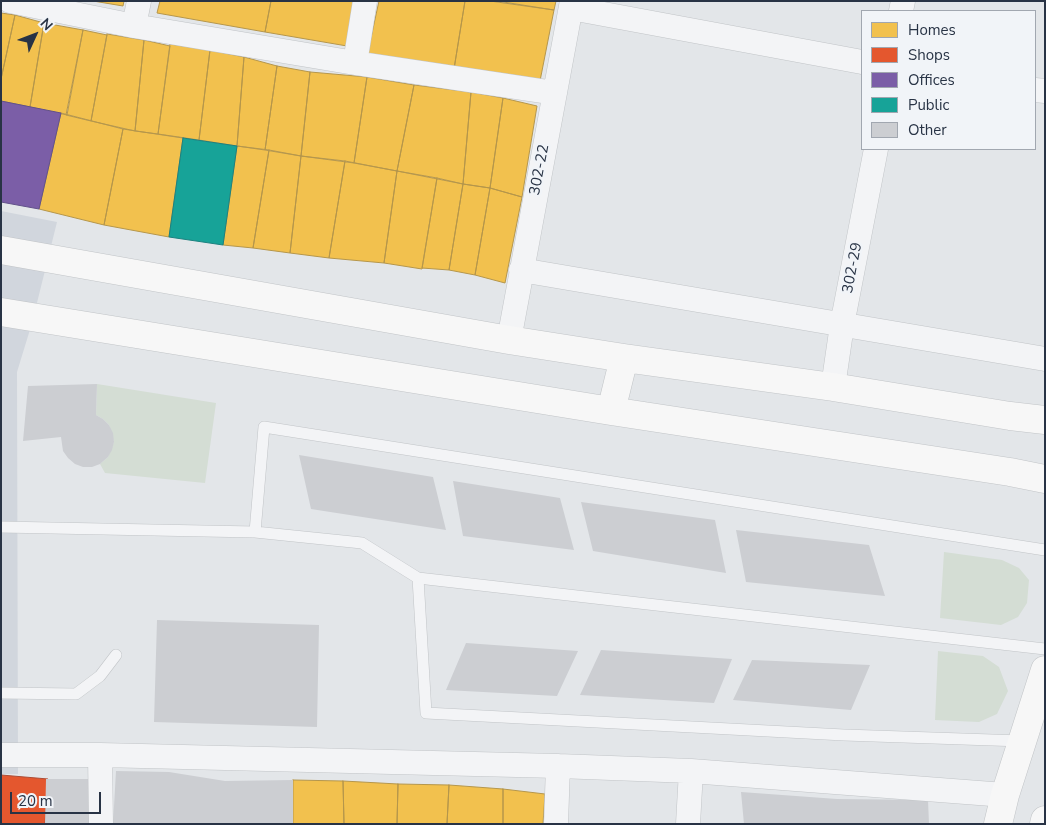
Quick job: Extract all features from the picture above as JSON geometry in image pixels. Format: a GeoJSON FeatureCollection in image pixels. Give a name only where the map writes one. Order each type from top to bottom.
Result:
{"type":"FeatureCollection","features":[{"type":"Feature","properties":{"kind":"main road"},"geometry":{"type":"LineString","coordinates":[[1,250],[509,340],[1045,420]]}},
{"type":"Feature","properties":{"kind":"main road"},"geometry":{"type":"LineString","coordinates":[[1,312],[1045,479]]}},
{"type":"Feature","properties":{"kind":"main road"},"geometry":{"type":"LineString","coordinates":[[611,411],[624,358]]}},
{"type":"Feature","properties":{"kind":"main road"},"geometry":{"type":"LineString","coordinates":[[998,824],[1005,795],[1045,670]]}},
{"type":"Feature","properties":{"kind":"main road"},"geometry":{"type":"LineString","coordinates":[[1044,824],[1045,820]]}},
{"type":"Feature","properties":{"kind":"street"},"geometry":{"type":"LineString","coordinates":[[10,1],[134,26],[554,94]]}},
{"type":"Feature","properties":{"kind":"street"},"geometry":{"type":"LineString","coordinates":[[134,26],[139,1]]}},
{"type":"Feature","properties":{"kind":"street"},"geometry":{"type":"LineString","coordinates":[[355,63],[365,1]]}},
{"type":"Feature","properties":{"kind":"street"},"geometry":{"type":"LineString","coordinates":[[572,5],[861,62]]}},
{"type":"Feature","properties":{"kind":"street","name":"302-22"},"geometry":{"type":"LineString","coordinates":[[509,340],[572,5]]}},
{"type":"Feature","properties":{"kind":"street","name":"302-29"},"geometry":{"type":"LineString","coordinates":[[833,388],[842,325],[876,150]]}},
{"type":"Feature","properties":{"kind":"street"},"geometry":{"type":"LineString","coordinates":[[521,270],[1045,358]]}},
{"type":"Feature","properties":{"kind":"street"},"geometry":{"type":"LineString","coordinates":[[1,754],[558,766],[690,771],[1005,795]]}},
{"type":"Feature","properties":{"kind":"street"},"geometry":{"type":"LineString","coordinates":[[100,755],[101,824]]}},
{"type":"Feature","properties":{"kind":"street"},"geometry":{"type":"LineString","coordinates":[[556,824],[558,766]]}},
{"type":"Feature","properties":{"kind":"street"},"geometry":{"type":"LineString","coordinates":[[688,824],[690,771]]}},
{"type":"Feature","properties":{"kind":"lane"},"geometry":{"type":"LineString","coordinates":[[255,532],[264,427],[1045,550]]}},
{"type":"Feature","properties":{"kind":"lane"},"geometry":{"type":"LineString","coordinates":[[1,527],[255,532],[362,543],[418,578],[1045,649]]}},
{"type":"Feature","properties":{"kind":"lane"},"geometry":{"type":"LineString","coordinates":[[418,578],[426,713],[844,735],[1022,741]]}},
{"type":"Feature","properties":{"kind":"lane"},"geometry":{"type":"LineString","coordinates":[[1,693],[76,694],[100,676],[116,655]]}},
{"type":"Feature","properties":{"kind":"shaded area"},"geometry":{"type":"Polygon","coordinates":[[[1,211],[57,222],[32,323],[17,372],[18,774],[1,774],[1,211]]]}},
{"type":"Feature","properties":{"kind":"shaded area"},"geometry":{"type":"Polygon","coordinates":[[[97,384],[216,403],[205,483],[105,473],[100,464],[108,457],[114,442],[109,425],[96,415],[97,384]]]}},
{"type":"Feature","properties":{"kind":"shaded area"},"geometry":{"type":"Polygon","coordinates":[[[944,552],[1002,560],[1019,568],[1029,580],[1027,603],[1018,617],[1001,625],[940,618],[944,552]]]}},
{"type":"Feature","properties":{"kind":"shaded area"},"geometry":{"type":"Polygon","coordinates":[[[938,651],[983,656],[999,667],[1008,691],[997,714],[979,722],[935,720],[938,651]]]}},
{"type":"Feature","properties":{"kind":"building: Homes"},"geometry":{"type":"Polygon","coordinates":[[[93,1],[124,1],[123,6],[93,1]]]}},
{"type":"Feature","properties":{"kind":"building: Homes"},"geometry":{"type":"Polygon","coordinates":[[[160,1],[271,1],[265,32],[157,13],[160,1]]]}},
{"type":"Feature","properties":{"kind":"building: Homes"},"geometry":{"type":"Polygon","coordinates":[[[271,1],[355,1],[347,46],[265,32],[271,1]]]}},
{"type":"Feature","properties":{"kind":"building: Homes"},"geometry":{"type":"Polygon","coordinates":[[[379,1],[465,1],[454,69],[367,56],[379,1]]]}},
{"type":"Feature","properties":{"kind":"building: Homes"},"geometry":{"type":"Polygon","coordinates":[[[465,1],[490,1],[554,10],[540,81],[454,69],[465,1]]]}},
{"type":"Feature","properties":{"kind":"building: Homes"},"geometry":{"type":"Polygon","coordinates":[[[497,1],[556,1],[554,10],[497,1]]]}},
{"type":"Feature","properties":{"kind":"building: Homes"},"geometry":{"type":"Polygon","coordinates":[[[1,13],[15,15],[1,79],[1,13]]]}},
{"type":"Feature","properties":{"kind":"building: Homes"},"geometry":{"type":"Polygon","coordinates":[[[15,15],[44,23],[30,107],[1,101],[1,79],[15,15]]]}},
{"type":"Feature","properties":{"kind":"building: Homes"},"geometry":{"type":"Polygon","coordinates":[[[44,23],[83,30],[67,115],[30,107],[44,23]]]}},
{"type":"Feature","properties":{"kind":"building: Homes"},"geometry":{"type":"Polygon","coordinates":[[[83,30],[107,35],[91,121],[66,115],[83,30]]]}},
{"type":"Feature","properties":{"kind":"building: Homes"},"geometry":{"type":"Polygon","coordinates":[[[107,34],[144,40],[135,131],[91,121],[107,34]]]}},
{"type":"Feature","properties":{"kind":"building: Homes"},"geometry":{"type":"Polygon","coordinates":[[[144,40],[170,46],[158,134],[135,131],[144,40]]]}},
{"type":"Feature","properties":{"kind":"building: Homes"},"geometry":{"type":"Polygon","coordinates":[[[170,44],[210,50],[199,140],[158,134],[170,44]]]}},
{"type":"Feature","properties":{"kind":"building: Homes"},"geometry":{"type":"Polygon","coordinates":[[[210,50],[244,57],[237,146],[199,140],[210,50]]]}},
{"type":"Feature","properties":{"kind":"building: Homes"},"geometry":{"type":"Polygon","coordinates":[[[244,57],[277,66],[265,150],[237,146],[244,57]]]}},
{"type":"Feature","properties":{"kind":"building: Homes"},"geometry":{"type":"Polygon","coordinates":[[[277,66],[310,72],[301,156],[265,150],[277,66]]]}},
{"type":"Feature","properties":{"kind":"building: Homes"},"geometry":{"type":"Polygon","coordinates":[[[310,72],[367,77],[354,163],[301,156],[310,72]]]}},
{"type":"Feature","properties":{"kind":"building: Homes"},"geometry":{"type":"Polygon","coordinates":[[[367,77],[414,85],[397,171],[354,163],[367,77]]]}},
{"type":"Feature","properties":{"kind":"building: Homes"},"geometry":{"type":"Polygon","coordinates":[[[414,85],[471,92],[463,184],[397,171],[414,85]]]}},
{"type":"Feature","properties":{"kind":"building: Homes"},"geometry":{"type":"Polygon","coordinates":[[[471,92],[503,98],[490,188],[463,184],[471,92]]]}},
{"type":"Feature","properties":{"kind":"building: Homes"},"geometry":{"type":"Polygon","coordinates":[[[503,98],[537,106],[522,197],[490,188],[503,98]]]}},
{"type":"Feature","properties":{"kind":"building: Homes"},"geometry":{"type":"Polygon","coordinates":[[[61,113],[123,129],[104,225],[39,209],[61,113]]]}},
{"type":"Feature","properties":{"kind":"building: Homes"},"geometry":{"type":"Polygon","coordinates":[[[123,129],[183,138],[169,237],[104,225],[123,129]]]}},
{"type":"Feature","properties":{"kind":"building: Homes"},"geometry":{"type":"Polygon","coordinates":[[[237,146],[269,150],[253,248],[223,245],[237,146]]]}},
{"type":"Feature","properties":{"kind":"building: Homes"},"geometry":{"type":"Polygon","coordinates":[[[269,150],[301,156],[290,253],[253,248],[269,150]]]}},
{"type":"Feature","properties":{"kind":"building: Homes"},"geometry":{"type":"Polygon","coordinates":[[[301,156],[345,161],[329,258],[290,253],[301,156]]]}},
{"type":"Feature","properties":{"kind":"building: Homes"},"geometry":{"type":"Polygon","coordinates":[[[345,161],[397,171],[384,263],[329,258],[345,161]]]}},
{"type":"Feature","properties":{"kind":"building: Homes"},"geometry":{"type":"Polygon","coordinates":[[[397,171],[437,178],[422,269],[384,263],[397,171]]]}},
{"type":"Feature","properties":{"kind":"building: Homes"},"geometry":{"type":"Polygon","coordinates":[[[437,178],[463,184],[449,270],[422,268],[437,178]]]}},
{"type":"Feature","properties":{"kind":"building: Homes"},"geometry":{"type":"Polygon","coordinates":[[[463,184],[490,188],[475,275],[449,270],[463,184]]]}},
{"type":"Feature","properties":{"kind":"building: Homes"},"geometry":{"type":"Polygon","coordinates":[[[490,188],[522,197],[505,283],[475,275],[490,188]]]}},
{"type":"Feature","properties":{"kind":"building: Homes"},"geometry":{"type":"Polygon","coordinates":[[[293,780],[343,781],[344,824],[293,824],[293,780]]]}},
{"type":"Feature","properties":{"kind":"building: Homes"},"geometry":{"type":"Polygon","coordinates":[[[343,781],[398,784],[397,824],[344,824],[343,781]]]}},
{"type":"Feature","properties":{"kind":"building: Homes"},"geometry":{"type":"Polygon","coordinates":[[[398,784],[449,785],[447,824],[397,824],[398,784]]]}},
{"type":"Feature","properties":{"kind":"building: Homes"},"geometry":{"type":"Polygon","coordinates":[[[449,785],[503,789],[503,824],[447,824],[449,785]]]}},
{"type":"Feature","properties":{"kind":"building: Homes"},"geometry":{"type":"Polygon","coordinates":[[[503,789],[545,794],[543,824],[503,824],[503,789]]]}},
{"type":"Feature","properties":{"kind":"building: Shops"},"geometry":{"type":"Polygon","coordinates":[[[1,775],[48,779],[45,824],[1,824],[1,775]]]}},
{"type":"Feature","properties":{"kind":"building: Offices"},"geometry":{"type":"Polygon","coordinates":[[[1,101],[61,113],[39,209],[1,202],[1,101]]]}},
{"type":"Feature","properties":{"kind":"building: Public"},"geometry":{"type":"Polygon","coordinates":[[[183,138],[237,146],[223,245],[169,237],[183,138]]]}},
{"type":"Feature","properties":{"kind":"building: Other"},"geometry":{"type":"Polygon","coordinates":[[[97,384],[96,415],[109,425],[113,433],[114,442],[108,457],[100,464],[92,467],[83,467],[75,464],[63,451],[61,437],[23,441],[28,386],[97,384]]]}},
{"type":"Feature","properties":{"kind":"building: Other"},"geometry":{"type":"Polygon","coordinates":[[[299,455],[433,477],[446,530],[311,509],[299,455]]]}},
{"type":"Feature","properties":{"kind":"building: Other"},"geometry":{"type":"Polygon","coordinates":[[[453,481],[560,498],[574,550],[463,536],[453,481]]]}},
{"type":"Feature","properties":{"kind":"building: Other"},"geometry":{"type":"Polygon","coordinates":[[[581,502],[715,520],[726,573],[593,551],[581,502]]]}},
{"type":"Feature","properties":{"kind":"building: Other"},"geometry":{"type":"Polygon","coordinates":[[[736,530],[869,545],[885,596],[746,582],[736,530]]]}},
{"type":"Feature","properties":{"kind":"building: Other"},"geometry":{"type":"Polygon","coordinates":[[[157,620],[319,625],[317,727],[154,722],[157,620]]]}},
{"type":"Feature","properties":{"kind":"building: Other"},"geometry":{"type":"Polygon","coordinates":[[[466,643],[578,651],[557,696],[446,690],[466,643]]]}},
{"type":"Feature","properties":{"kind":"building: Other"},"geometry":{"type":"Polygon","coordinates":[[[601,650],[732,659],[714,703],[580,695],[601,650]]]}},
{"type":"Feature","properties":{"kind":"building: Other"},"geometry":{"type":"Polygon","coordinates":[[[752,660],[870,665],[851,710],[733,700],[752,660]]]}},
{"type":"Feature","properties":{"kind":"building: Other"},"geometry":{"type":"Polygon","coordinates":[[[116,771],[169,772],[225,781],[293,780],[293,824],[113,824],[116,771]]]}},
{"type":"Feature","properties":{"kind":"building: Other"},"geometry":{"type":"Polygon","coordinates":[[[46,779],[91,779],[91,824],[45,824],[46,779]]]}},
{"type":"Feature","properties":{"kind":"building: Other"},"geometry":{"type":"Polygon","coordinates":[[[741,792],[837,799],[928,800],[929,824],[744,824],[741,792]]]}}]}
